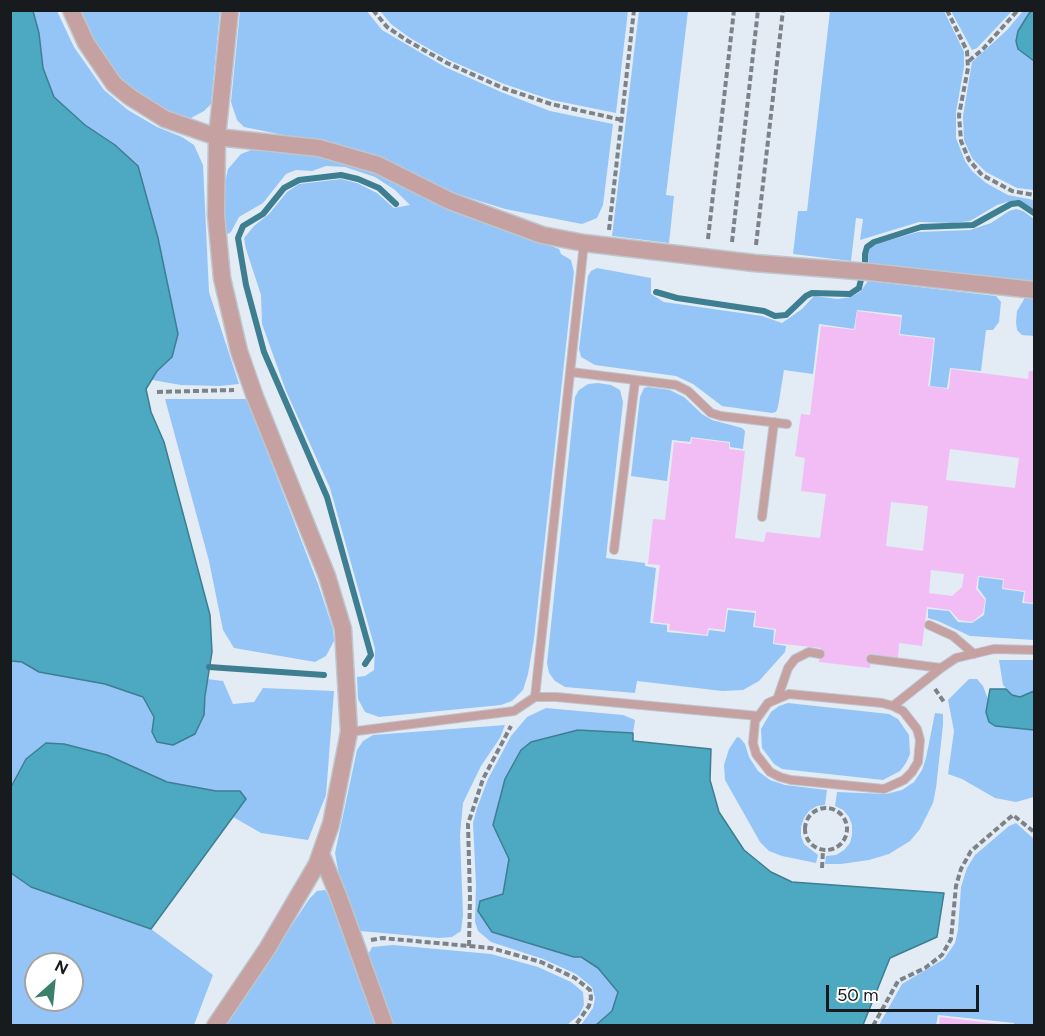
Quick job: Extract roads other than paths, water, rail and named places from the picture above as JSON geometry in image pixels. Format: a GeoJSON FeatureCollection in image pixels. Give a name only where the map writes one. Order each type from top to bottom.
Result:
{"type":"FeatureCollection","features":[{"type":"Feature","properties":{"kind":"street"},"geometry":{"type":"LineString","coordinates":[[71,10],[86,43],[114,84],[165,119],[217,137],[319,148],[378,165],[450,201],[542,235],[584,243],[754,263],[1035,290]]}},
{"type":"Feature","properties":{"kind":"street"},"geometry":{"type":"LineString","coordinates":[[215,1026],[303,891],[321,854],[331,824],[349,732],[344,629],[327,576],[238,351],[222,278],[216,215],[217,137],[230,10]]}},
{"type":"Feature","properties":{"kind":"street"},"geometry":{"type":"LineString","coordinates":[[321,854],[385,1026]]}},
{"type":"Feature","properties":{"kind":"lane"},"geometry":{"type":"LineString","coordinates":[[535,697],[584,243]]}},
{"type":"Feature","properties":{"kind":"lane"},"geometry":{"type":"LineString","coordinates":[[571,372],[676,385],[688,391],[711,412],[721,416],[787,424]]}},
{"type":"Feature","properties":{"kind":"lane"},"geometry":{"type":"LineString","coordinates":[[614,550],[635,381]]}},
{"type":"Feature","properties":{"kind":"lane"},"geometry":{"type":"LineString","coordinates":[[762,517],[774,422]]}},
{"type":"Feature","properties":{"kind":"lane"},"geometry":{"type":"LineString","coordinates":[[929,625],[953,636],[974,654]]}},
{"type":"Feature","properties":{"kind":"lane"},"geometry":{"type":"LineString","coordinates":[[893,706],[956,658],[994,649],[1035,650]]}},
{"type":"Feature","properties":{"kind":"lane"},"geometry":{"type":"LineString","coordinates":[[778,697],[788,668],[795,659],[809,652],[820,654]]}},
{"type":"Feature","properties":{"kind":"lane"},"geometry":{"type":"LineString","coordinates":[[871,659],[941,668]]}},
{"type":"Feature","properties":{"kind":"lane"},"geometry":{"type":"LineString","coordinates":[[800,694],[893,706],[903,711],[917,729],[920,740],[918,762],[904,780],[884,789],[780,777],[770,772],[756,754],[753,743],[753,732],[758,716],[768,703],[778,697],[800,694]]}},
{"type":"Feature","properties":{"kind":"lane"},"geometry":{"type":"LineString","coordinates":[[349,732],[514,711],[535,697],[758,716]]}},
{"type":"Feature","properties":{"kind":"waterway"},"geometry":{"type":"LineString","coordinates":[[365,664],[371,655],[327,497],[264,352],[246,285],[238,238],[243,226],[263,214],[284,188],[299,180],[341,175],[358,179],[379,188],[396,204]]}},
{"type":"Feature","properties":{"kind":"waterway"},"geometry":{"type":"LineString","coordinates":[[656,292],[677,298],[764,311],[775,316],[786,315],[812,293],[850,294],[859,288],[867,247],[874,242],[921,227],[973,225],[1011,204],[1019,203],[1034,213]]}},
{"type":"Feature","properties":{"kind":"waterway"},"geometry":{"type":"LineString","coordinates":[[209,667],[324,675]]}}]}
